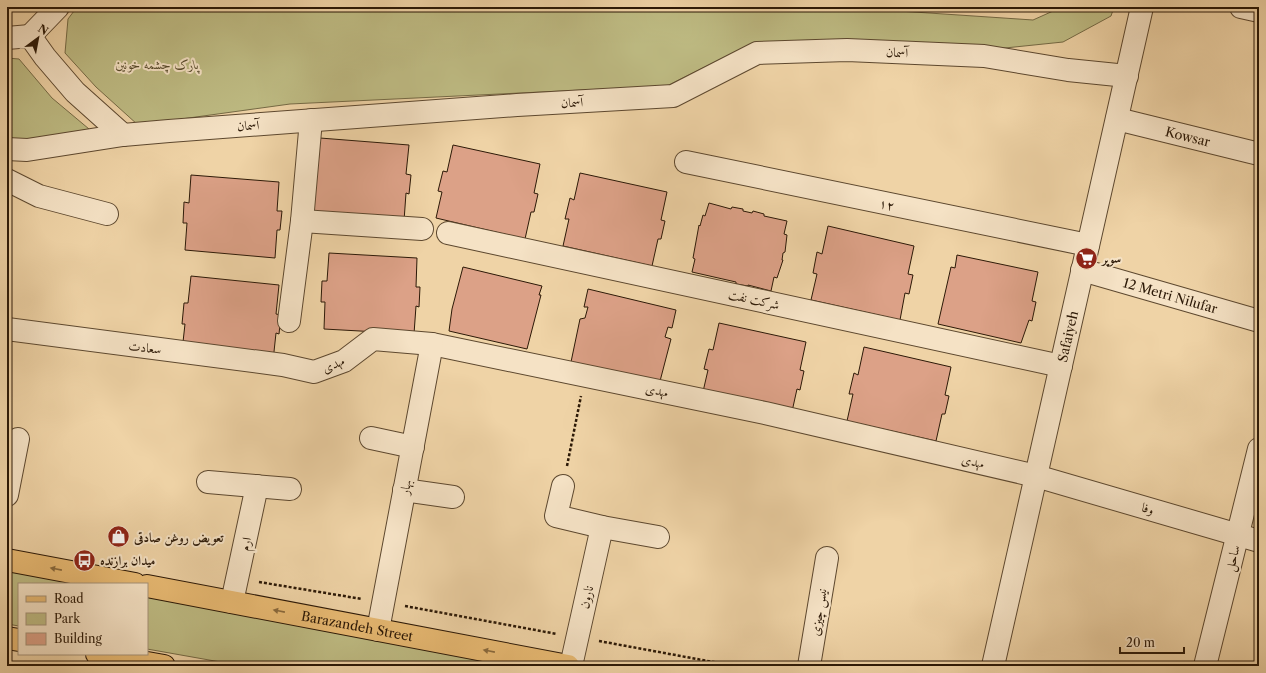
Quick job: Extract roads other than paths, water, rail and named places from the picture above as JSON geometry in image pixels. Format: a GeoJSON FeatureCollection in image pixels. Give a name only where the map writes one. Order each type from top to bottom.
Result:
{"type":"FeatureCollection","features":[{"type":"Feature","properties":{"kind":"main road"},"geometry":{"type":"LineString","coordinates":[[7,560],[130,583]]}},
{"type":"Feature","properties":{"kind":"main road","name":"Barazandeh Street"},"geometry":{"type":"LineString","coordinates":[[148,586],[570,666]]}},
{"type":"Feature","properties":{"kind":"main road"},"geometry":{"type":"LineString","coordinates":[[7,638],[18,640]]}},
{"type":"Feature","properties":{"kind":"main road"},"geometry":{"type":"LineString","coordinates":[[103,655],[164,666]]}},
{"type":"Feature","properties":{"kind":"street"},"geometry":{"type":"LineString","coordinates":[[7,38],[30,36],[58,7]]}},
{"type":"Feature","properties":{"kind":"street","name":"Safaiyeh"},"geometry":{"type":"LineString","coordinates":[[993,666],[1142,7]]}},
{"type":"Feature","properties":{"kind":"street"},"geometry":{"type":"LineString","coordinates":[[1241,7],[1259,11]]}},
{"type":"Feature","properties":{"kind":"street"},"geometry":{"type":"LineString","coordinates":[[30,36],[45,57],[75,92],[123,135]]}},
{"type":"Feature","properties":{"kind":"street","name":"آسمان"},"geometry":{"type":"LineString","coordinates":[[7,149],[27,150],[123,135],[311,120],[516,105],[673,96],[757,54],[847,50],[984,56],[1068,70],[1127,76]]}},
{"type":"Feature","properties":{"kind":"street","name":"Kowsar"},"geometry":{"type":"LineString","coordinates":[[1116,119],[1259,154]]}},
{"type":"Feature","properties":{"kind":"street"},"geometry":{"type":"LineString","coordinates":[[289,321],[302,221],[311,120]]}},
{"type":"Feature","properties":{"kind":"street","name":"۱۲"},"geometry":{"type":"LineString","coordinates":[[686,162],[1088,245]]}},
{"type":"Feature","properties":{"kind":"street"},"geometry":{"type":"LineString","coordinates":[[7,180],[39,196],[107,214]]}},
{"type":"Feature","properties":{"kind":"street"},"geometry":{"type":"LineString","coordinates":[[302,221],[422,229]]}},
{"type":"Feature","properties":{"kind":"street","name":"شرکت نفت"},"geometry":{"type":"LineString","coordinates":[[448,233],[1061,366]]}},
{"type":"Feature","properties":{"kind":"street","name":"12 Metri Nilufar"},"geometry":{"type":"LineString","coordinates":[[1082,270],[1259,321]]}},
{"type":"Feature","properties":{"kind":"street","name":"سعادت"},"geometry":{"type":"LineString","coordinates":[[7,329],[283,365]]}},
{"type":"Feature","properties":{"kind":"street","name":"مهدی"},"geometry":{"type":"LineString","coordinates":[[283,365],[314,372],[344,361],[373,340],[432,344],[765,413],[1036,476]]}},
{"type":"Feature","properties":{"kind":"street","name":"بهار"},"geometry":{"type":"LineString","coordinates":[[378,630],[432,344]]}},
{"type":"Feature","properties":{"kind":"street"},"geometry":{"type":"LineString","coordinates":[[371,438],[413,447]]}},
{"type":"Feature","properties":{"kind":"street"},"geometry":{"type":"LineString","coordinates":[[7,495],[18,439]]}},
{"type":"Feature","properties":{"kind":"street","name":"ساحل"},"geometry":{"type":"LineString","coordinates":[[1205,666],[1259,449]]}},
{"type":"Feature","properties":{"kind":"street","name":"وفا"},"geometry":{"type":"LineString","coordinates":[[1036,476],[1259,541]]}},
{"type":"Feature","properties":{"kind":"street"},"geometry":{"type":"LineString","coordinates":[[208,482],[290,489]]}},
{"type":"Feature","properties":{"kind":"street","name":"ارم"},"geometry":{"type":"LineString","coordinates":[[232,602],[257,486]]}},
{"type":"Feature","properties":{"kind":"street"},"geometry":{"type":"LineString","coordinates":[[563,486],[556,516],[602,527],[658,537]]}},
{"type":"Feature","properties":{"kind":"street"},"geometry":{"type":"LineString","coordinates":[[404,490],[453,497]]}},
{"type":"Feature","properties":{"kind":"street","name":"نارون"},"geometry":{"type":"LineString","coordinates":[[570,666],[602,527]]}},
{"type":"Feature","properties":{"kind":"street","name":"نیس چیزی"},"geometry":{"type":"LineString","coordinates":[[809,666],[827,558]]}},
{"type":"Feature","properties":{"kind":"place","name":"سوپر"},"geometry":{"type":"Point","coordinates":[1086,258]}},
{"type":"Feature","properties":{"kind":"place","name":"تعویض روغن صادقی"},"geometry":{"type":"Point","coordinates":[119,537]}},
{"type":"Feature","properties":{"kind":"place","name":"میدان برازنده"},"geometry":{"type":"Point","coordinates":[84,560]}},
{"type":"Feature","properties":{"kind":"park label","name":"پارک چشمه خونین"},"geometry":{"type":"Point","coordinates":[157,64]}}]}
